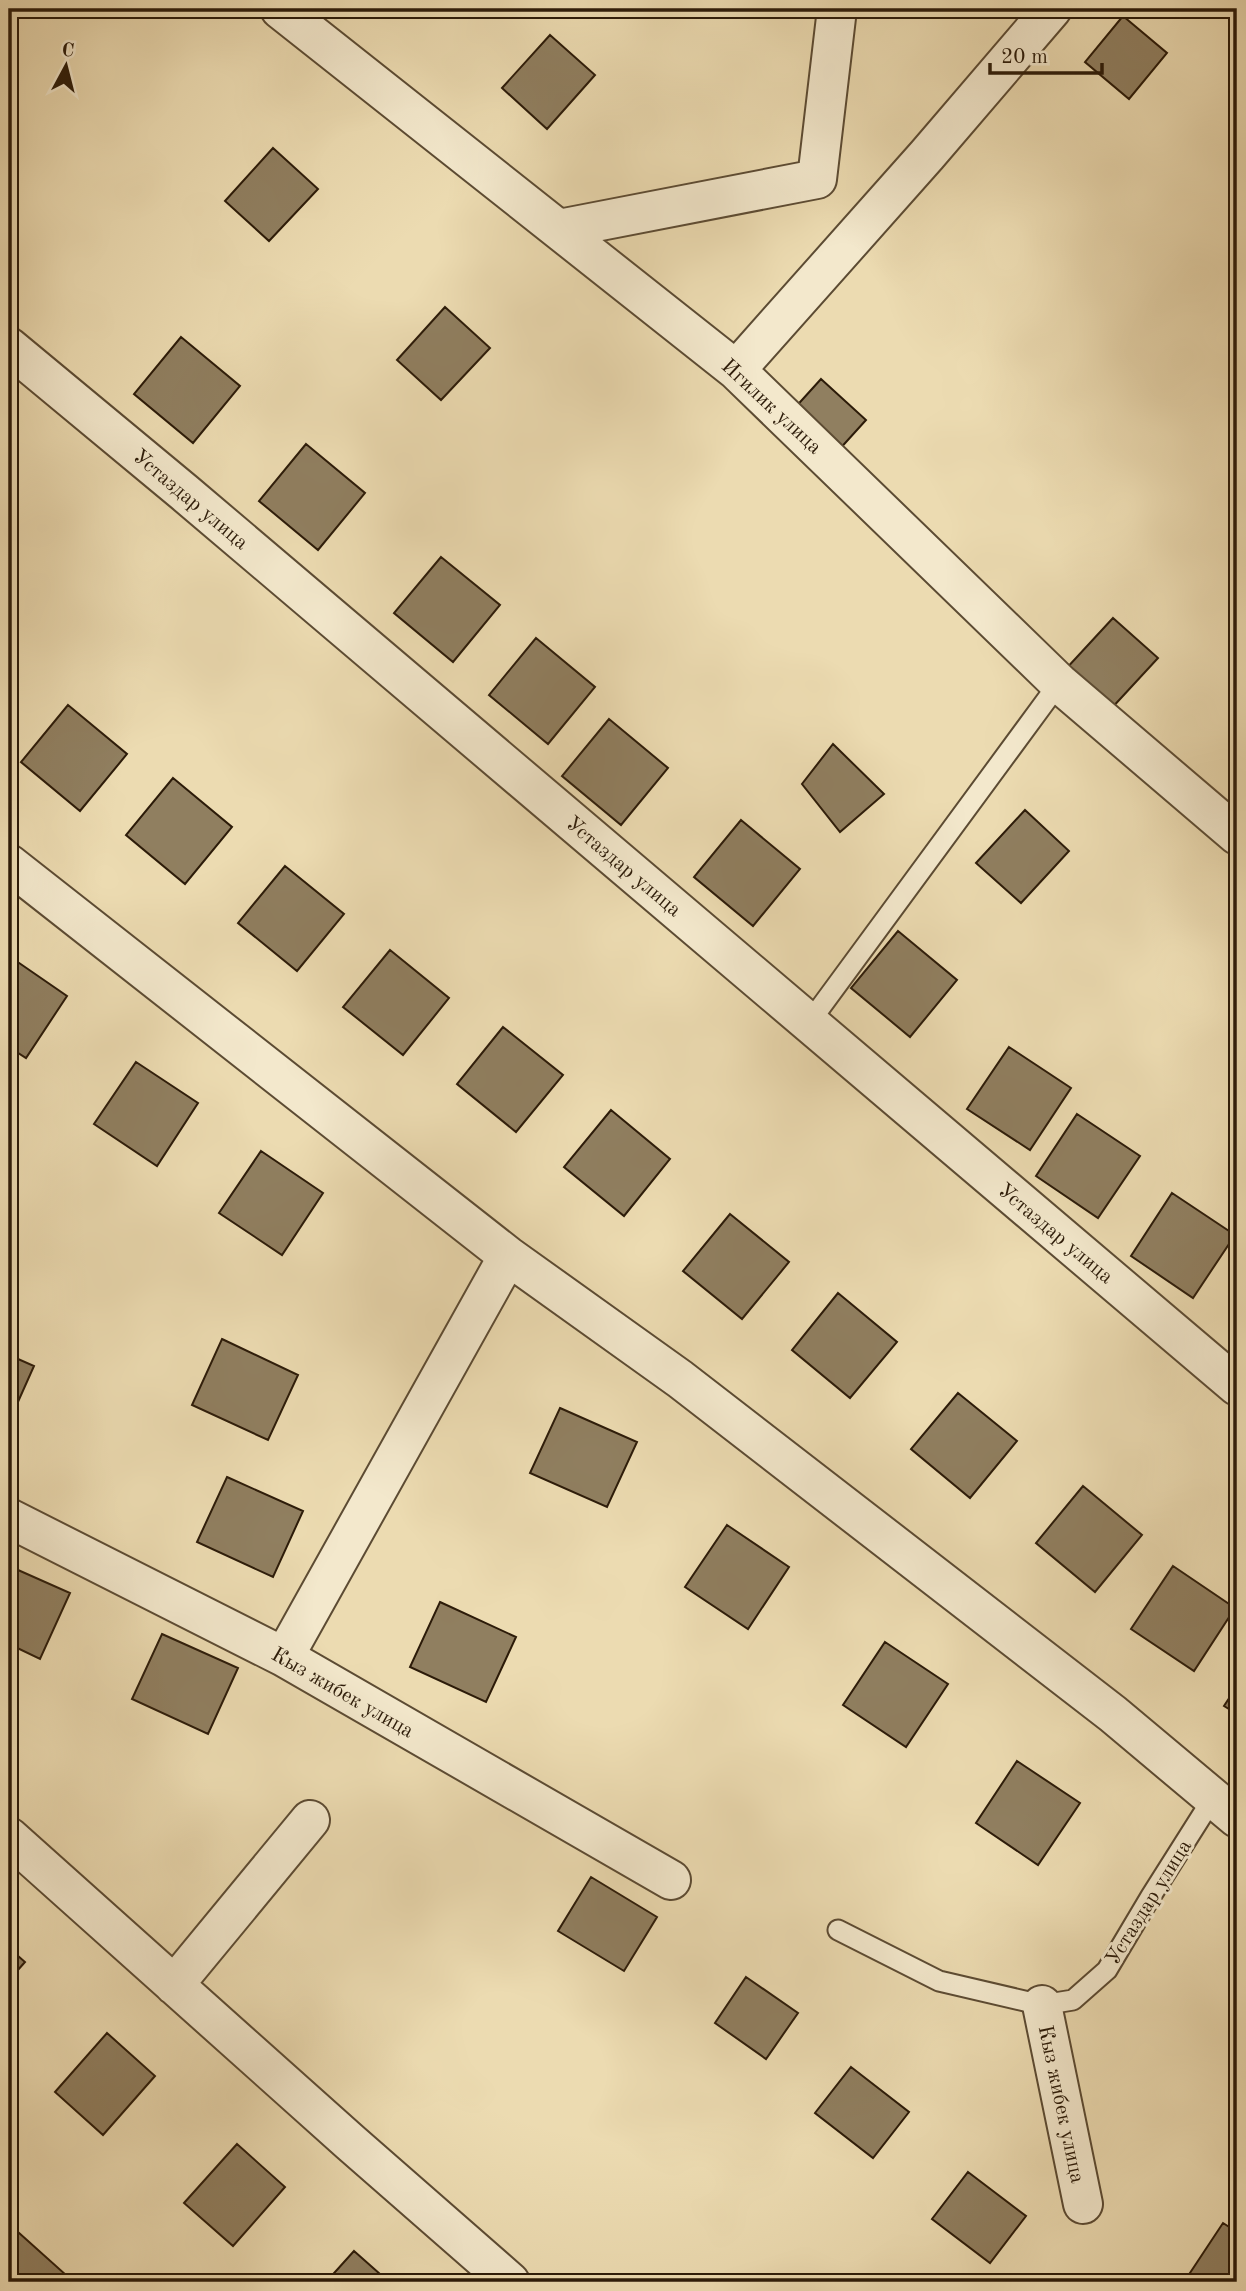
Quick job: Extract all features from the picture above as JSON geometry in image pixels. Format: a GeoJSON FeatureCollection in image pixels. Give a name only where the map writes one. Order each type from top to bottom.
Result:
{"type":"FeatureCollection","features":[{"type":"Feature","properties":{"kind":"street","name":"Игилик улица"},"geometry":{"type":"LineString","coordinates":[[280,9],[737,370],[1059,683],[1237,834]]}},
{"type":"Feature","properties":{"kind":"street"},"geometry":{"type":"LineString","coordinates":[[559,229],[817,179],[837,9]]}},
{"type":"Feature","properties":{"kind":"street"},"geometry":{"type":"LineString","coordinates":[[737,370],[1052,9]]}},
{"type":"Feature","properties":{"kind":"street","name":"Устаздар улица"},"geometry":{"type":"LineString","coordinates":[[9,346],[1237,1386]]}},
{"type":"Feature","properties":{"kind":"street","name":"Устаздар улица"},"geometry":{"type":"LineString","coordinates":[[9,864],[508,1256],[680,1379],[1113,1714],[1225,1808]]}},
{"type":"Feature","properties":{"kind":"street"},"geometry":{"type":"LineString","coordinates":[[284,1657],[508,1256]]}},
{"type":"Feature","properties":{"kind":"street","name":"Кыз жибек улица"},"geometry":{"type":"LineString","coordinates":[[9,1518],[284,1657],[671,1880]]}},
{"type":"Feature","properties":{"kind":"street"},"geometry":{"type":"LineString","coordinates":[[174,1985],[310,1820]]}},
{"type":"Feature","properties":{"kind":"street"},"geometry":{"type":"LineString","coordinates":[[9,1837],[510,2282]]}},
{"type":"Feature","properties":{"kind":"street","name":"Кыз жибек улица"},"geometry":{"type":"LineString","coordinates":[[1042,2005],[1083,2204]]}},
{"type":"Feature","properties":{"kind":"lane"},"geometry":{"type":"LineString","coordinates":[[809,1023],[1059,683]]}},
{"type":"Feature","properties":{"kind":"lane","name":"Устаздар улица"},"geometry":{"type":"LineString","coordinates":[[838,1930],[939,1981],[1042,2005],[1073,2000],[1107,1970],[1145,1906],[1225,1808]]}},
{"type":"Feature","properties":{"kind":"building"},"geometry":{"type":"Polygon","coordinates":[[[1123,16],[1167,53],[1129,99],[1085,62],[1123,16]]]}},
{"type":"Feature","properties":{"kind":"building"},"geometry":{"type":"Polygon","coordinates":[[[550,35],[595,75],[547,129],[502,88],[550,35]]]}},
{"type":"Feature","properties":{"kind":"building"},"geometry":{"type":"Polygon","coordinates":[[[273,148],[318,189],[269,241],[225,201],[273,148]]]}},
{"type":"Feature","properties":{"kind":"building"},"geometry":{"type":"Polygon","coordinates":[[[445,307],[490,348],[441,400],[397,360],[445,307]]]}},
{"type":"Feature","properties":{"kind":"building"},"geometry":{"type":"Polygon","coordinates":[[[181,337],[240,386],[193,443],[134,394],[181,337]]]}},
{"type":"Feature","properties":{"kind":"building"},"geometry":{"type":"Polygon","coordinates":[[[821,379],[866,420],[818,473],[773,432],[821,379]]]}},
{"type":"Feature","properties":{"kind":"building"},"geometry":{"type":"Polygon","coordinates":[[[306,444],[365,493],[318,550],[259,501],[306,444]]]}},
{"type":"Feature","properties":{"kind":"building"},"geometry":{"type":"Polygon","coordinates":[[[441,557],[500,605],[453,662],[394,613],[441,557]]]}},
{"type":"Feature","properties":{"kind":"building"},"geometry":{"type":"Polygon","coordinates":[[[1113,618],[1158,658],[1109,711],[1064,671],[1113,618]]]}},
{"type":"Feature","properties":{"kind":"building"},"geometry":{"type":"Polygon","coordinates":[[[536,638],[595,687],[548,744],[489,695],[536,638]]]}},
{"type":"Feature","properties":{"kind":"building"},"geometry":{"type":"Polygon","coordinates":[[[68,705],[127,754],[80,811],[21,762],[68,705]]]}},
{"type":"Feature","properties":{"kind":"building"},"geometry":{"type":"Polygon","coordinates":[[[609,719],[668,768],[621,825],[562,776],[609,719]]]}},
{"type":"Feature","properties":{"kind":"building"},"geometry":{"type":"Polygon","coordinates":[[[833,744],[884,794],[840,832],[802,784],[833,744]]]}},
{"type":"Feature","properties":{"kind":"building"},"geometry":{"type":"Polygon","coordinates":[[[173,778],[232,827],[185,884],[126,835],[173,778]]]}},
{"type":"Feature","properties":{"kind":"building"},"geometry":{"type":"Polygon","coordinates":[[[1025,810],[1069,851],[1021,903],[976,863],[1025,810]]]}},
{"type":"Feature","properties":{"kind":"building"},"geometry":{"type":"Polygon","coordinates":[[[741,820],[800,869],[753,926],[694,877],[741,820]]]}},
{"type":"Feature","properties":{"kind":"building"},"geometry":{"type":"Polygon","coordinates":[[[285,866],[344,914],[297,971],[238,923],[285,866]]]}},
{"type":"Feature","properties":{"kind":"building"},"geometry":{"type":"Polygon","coordinates":[[[898,931],[957,980],[910,1037],[851,988],[898,931]]]}},
{"type":"Feature","properties":{"kind":"building"},"geometry":{"type":"Polygon","coordinates":[[[390,950],[449,998],[403,1055],[343,1007],[390,950]]]}},
{"type":"Feature","properties":{"kind":"building"},"geometry":{"type":"Polygon","coordinates":[[[9,956],[67,996],[26,1058],[9,1047],[9,956]]]}},
{"type":"Feature","properties":{"kind":"building"},"geometry":{"type":"Polygon","coordinates":[[[503,1027],[563,1075],[516,1132],[457,1084],[503,1027]]]}},
{"type":"Feature","properties":{"kind":"building"},"geometry":{"type":"Polygon","coordinates":[[[1009,1047],[1071,1088],[1030,1150],[967,1109],[1009,1047]]]}},
{"type":"Feature","properties":{"kind":"building"},"geometry":{"type":"Polygon","coordinates":[[[136,1062],[198,1103],[157,1166],[94,1124],[136,1062]]]}},
{"type":"Feature","properties":{"kind":"building"},"geometry":{"type":"Polygon","coordinates":[[[611,1110],[670,1159],[624,1216],[564,1167],[611,1110]]]}},
{"type":"Feature","properties":{"kind":"building"},"geometry":{"type":"Polygon","coordinates":[[[1077,1114],[1140,1156],[1098,1218],[1036,1176],[1077,1114]]]}},
{"type":"Feature","properties":{"kind":"building"},"geometry":{"type":"Polygon","coordinates":[[[261,1151],[323,1193],[282,1255],[219,1213],[261,1151]]]}},
{"type":"Feature","properties":{"kind":"building"},"geometry":{"type":"Polygon","coordinates":[[[1172,1193],[1235,1235],[1193,1298],[1131,1256],[1172,1193]]]}},
{"type":"Feature","properties":{"kind":"building"},"geometry":{"type":"Polygon","coordinates":[[[730,1214],[789,1262],[742,1319],[683,1271],[730,1214]]]}},
{"type":"Feature","properties":{"kind":"building"},"geometry":{"type":"Polygon","coordinates":[[[838,1293],[897,1342],[850,1398],[792,1350],[838,1293]]]}},
{"type":"Feature","properties":{"kind":"building"},"geometry":{"type":"Polygon","coordinates":[[[222,1339],[298,1375],[268,1440],[192,1405],[222,1339]]]}},
{"type":"Feature","properties":{"kind":"building"},"geometry":{"type":"Polygon","coordinates":[[[9,1355],[34,1366],[9,1422],[9,1355]]]}},
{"type":"Feature","properties":{"kind":"building"},"geometry":{"type":"Polygon","coordinates":[[[958,1393],[1017,1441],[970,1498],[911,1449],[958,1393]]]}},
{"type":"Feature","properties":{"kind":"building"},"geometry":{"type":"Polygon","coordinates":[[[560,1408],[637,1442],[607,1507],[530,1473],[560,1408]]]}},
{"type":"Feature","properties":{"kind":"building"},"geometry":{"type":"Polygon","coordinates":[[[227,1477],[303,1511],[273,1577],[197,1542],[227,1477]]]}},
{"type":"Feature","properties":{"kind":"building"},"geometry":{"type":"Polygon","coordinates":[[[1083,1486],[1142,1535],[1095,1592],[1036,1543],[1083,1486]]]}},
{"type":"Feature","properties":{"kind":"building"},"geometry":{"type":"Polygon","coordinates":[[[727,1525],[789,1567],[748,1629],[685,1587],[727,1525]]]}},
{"type":"Feature","properties":{"kind":"building"},"geometry":{"type":"Polygon","coordinates":[[[9,1566],[70,1593],[40,1659],[9,1644],[9,1566]]]}},
{"type":"Feature","properties":{"kind":"building"},"geometry":{"type":"Polygon","coordinates":[[[1173,1566],[1235,1608],[1194,1671],[1131,1629],[1173,1566]]]}},
{"type":"Feature","properties":{"kind":"building"},"geometry":{"type":"Polygon","coordinates":[[[440,1602],[516,1637],[486,1702],[410,1667],[440,1602]]]}},
{"type":"Feature","properties":{"kind":"building"},"geometry":{"type":"Polygon","coordinates":[[[162,1634],[238,1668],[208,1734],[132,1699],[162,1634]]]}},
{"type":"Feature","properties":{"kind":"building"},"geometry":{"type":"Polygon","coordinates":[[[885,1642],[948,1684],[906,1747],[843,1705],[885,1642]]]}},
{"type":"Feature","properties":{"kind":"building"},"geometry":{"type":"Polygon","coordinates":[[[1237,1686],[1237,1714],[1224,1706],[1237,1686]]]}},
{"type":"Feature","properties":{"kind":"building"},"geometry":{"type":"Polygon","coordinates":[[[1017,1761],[1080,1803],[1038,1865],[976,1823],[1017,1761]]]}},
{"type":"Feature","properties":{"kind":"building"},"geometry":{"type":"Polygon","coordinates":[[[591,1877],[657,1917],[624,1971],[558,1931],[591,1877]]]}},
{"type":"Feature","properties":{"kind":"building"},"geometry":{"type":"Polygon","coordinates":[[[9,1948],[25,1962],[9,1980],[9,1948]]]}},
{"type":"Feature","properties":{"kind":"building"},"geometry":{"type":"Polygon","coordinates":[[[746,1977],[798,2013],[766,2059],[715,2023],[746,1977]]]}},
{"type":"Feature","properties":{"kind":"building"},"geometry":{"type":"Polygon","coordinates":[[[107,2033],[155,2076],[103,2135],[55,2092],[107,2033]]]}},
{"type":"Feature","properties":{"kind":"building"},"geometry":{"type":"Polygon","coordinates":[[[851,2067],[909,2112],[873,2158],[815,2113],[851,2067]]]}},
{"type":"Feature","properties":{"kind":"building"},"geometry":{"type":"Polygon","coordinates":[[[237,2144],[285,2187],[233,2246],[184,2203],[237,2144]]]}},
{"type":"Feature","properties":{"kind":"building"},"geometry":{"type":"Polygon","coordinates":[[[968,2172],[1026,2216],[990,2263],[932,2219],[968,2172]]]}},
{"type":"Feature","properties":{"kind":"building"},"geometry":{"type":"Polygon","coordinates":[[[1223,2223],[1237,2232],[1237,2282],[1184,2282],[1223,2223]]]}},
{"type":"Feature","properties":{"kind":"building"},"geometry":{"type":"Polygon","coordinates":[[[18,2232],[66,2275],[60,2282],[9,2282],[9,2242],[18,2232]]]}},
{"type":"Feature","properties":{"kind":"building"},"geometry":{"type":"Polygon","coordinates":[[[354,2251],[389,2282],[326,2282],[354,2251]]]}}]}
